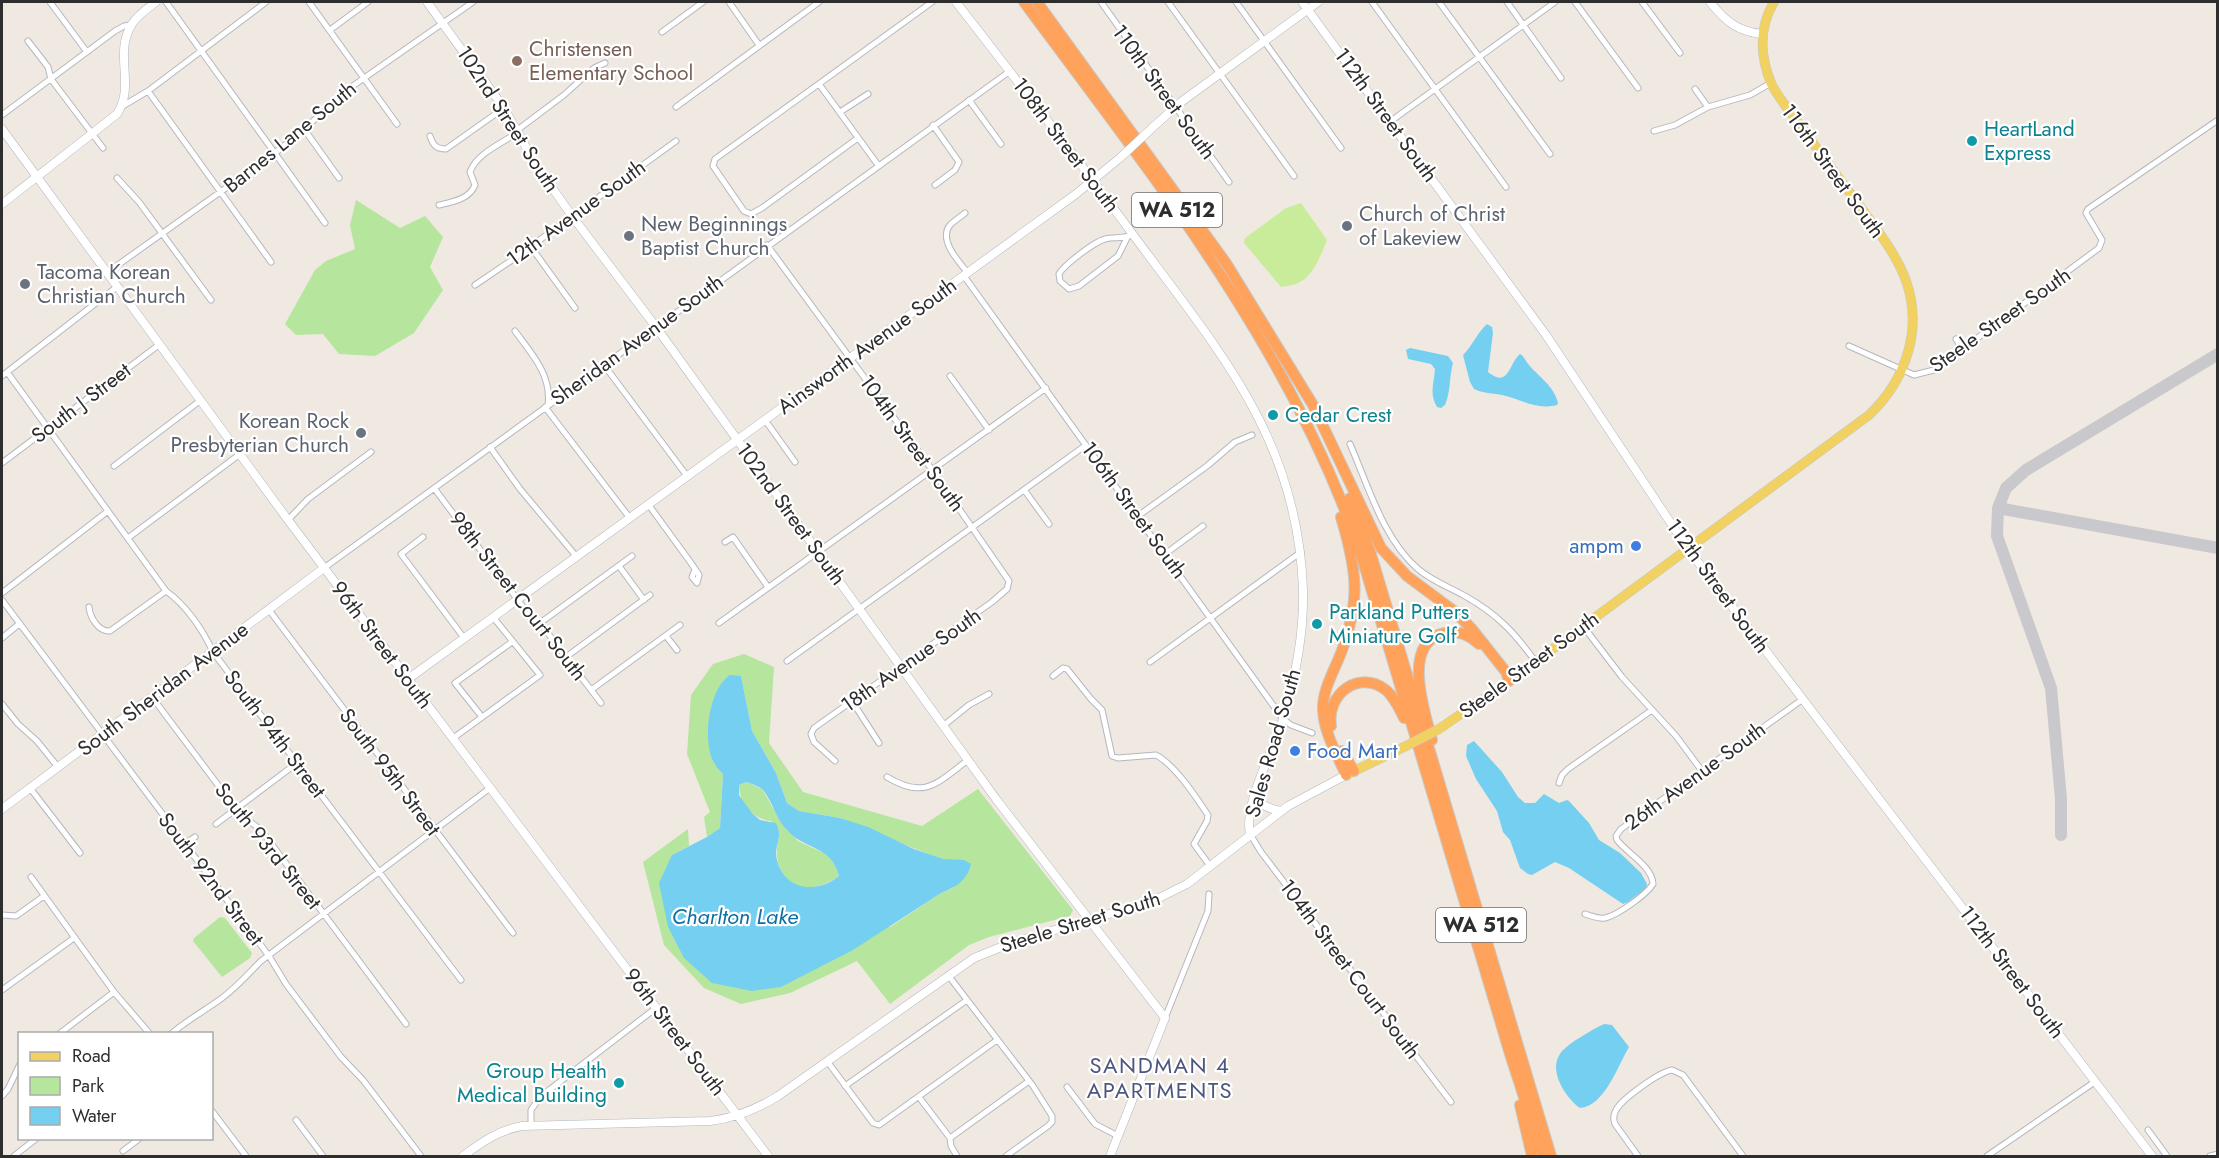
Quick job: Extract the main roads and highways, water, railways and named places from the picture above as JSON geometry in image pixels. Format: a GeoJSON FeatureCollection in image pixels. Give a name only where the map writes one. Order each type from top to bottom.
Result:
{"type":"FeatureCollection","features":[{"type":"Feature","properties":{"kind":"highway","name":"WA 512"},"geometry":{"type":"LineString","coordinates":[[1024,2],[1194,234],[1246,313],[1290,390],[1347,514],[1440,803]]}},
{"type":"Feature","properties":{"kind":"highway","name":"WA 512"},"geometry":{"type":"LineString","coordinates":[[1037,2],[1215,247],[1290,366],[1337,466],[1370,551],[1440,803],[1543,1156]]}},
{"type":"Feature","properties":{"kind":"highway"},"geometry":{"type":"LineString","coordinates":[[1290,366],[1313,405],[1374,537],[1385,553],[1407,576],[1445,604],[1472,629],[1506,672],[1509,681]]}},
{"type":"Feature","properties":{"kind":"highway"},"geometry":{"type":"LineString","coordinates":[[1327,468],[1345,529],[1356,581],[1352,619],[1323,704],[1326,728],[1350,773]]}},
{"type":"Feature","properties":{"kind":"highway"},"geometry":{"type":"LineString","coordinates":[[1440,803],[1443,783],[1419,675],[1422,650],[1442,633],[1465,634],[1481,647],[1501,676],[1509,681]]}},
{"type":"Feature","properties":{"kind":"highway"},"geometry":{"type":"LineString","coordinates":[[1350,773],[1332,731],[1330,712],[1336,697],[1345,689],[1354,684],[1370,684],[1383,688],[1396,702],[1427,787],[1440,803]]}},
{"type":"Feature","properties":{"kind":"highway","name":"WA 512"},"geometry":{"type":"LineString","coordinates":[[1514,1052],[1551,1156]]}},
{"type":"Feature","properties":{"kind":"highway"},"geometry":{"type":"LineString","coordinates":[[1514,1052],[1515,1088],[1532,1156]]}},
{"type":"Feature","properties":{"kind":"highway"},"geometry":{"type":"LineString","coordinates":[[1514,1052],[1540,1101],[1558,1156]]}},
{"type":"Feature","properties":{"kind":"main road","name":"116th Street South"},"geometry":{"type":"LineString","coordinates":[[1774,2],[1767,15],[1763,34],[1764,62],[1771,83],[1875,227],[1902,272],[1909,291],[1912,320],[1911,341],[1902,370]]}},
{"type":"Feature","properties":{"kind":"main road","name":"Steele Street South"},"geometry":{"type":"LineString","coordinates":[[1350,773],[1439,729],[1509,681],[1869,415],[1888,394],[1902,370]]}},
{"type":"Feature","properties":{"kind":"water"},"geometry":{"type":"Polygon","coordinates":[[[1487,324],[1492,327],[1493,333],[1488,372],[1500,378],[1504,376],[1520,354],[1550,387],[1556,397],[1557,405],[1537,406],[1474,389],[1463,355],[1487,324]]]}},
{"type":"Feature","properties":{"kind":"water"},"geometry":{"type":"Polygon","coordinates":[[[1410,348],[1448,356],[1453,363],[1447,400],[1441,408],[1437,407],[1433,397],[1435,369],[1431,364],[1408,359],[1406,350],[1410,348]]]}},
{"type":"Feature","properties":{"kind":"water","name":"Charlton Lake"},"geometry":{"type":"Polygon","coordinates":[[[730,675],[741,676],[752,731],[776,773],[787,803],[799,811],[840,818],[868,827],[914,849],[943,859],[964,860],[971,864],[964,879],[853,950],[781,987],[752,991],[712,983],[684,958],[668,927],[659,883],[672,855],[720,828],[723,774],[712,759],[708,726],[713,702],[723,682],[730,675]],[[746,782],[739,785],[739,795],[760,820],[776,823],[779,834],[777,860],[787,878],[794,883],[812,887],[830,882],[839,876],[835,866],[824,853],[795,837],[780,822],[763,790],[746,782]]]}},
{"type":"Feature","properties":{"kind":"water"},"geometry":{"type":"Polygon","coordinates":[[[1474,741],[1502,772],[1518,797],[1525,803],[1535,803],[1544,794],[1559,803],[1569,801],[1589,823],[1599,840],[1620,853],[1641,873],[1647,884],[1646,888],[1623,904],[1569,868],[1555,862],[1532,875],[1520,868],[1510,840],[1503,832],[1497,811],[1476,779],[1466,756],[1467,745],[1474,741]]]}},
{"type":"Feature","properties":{"kind":"water"},"geometry":{"type":"Polygon","coordinates":[[[1604,1024],[1612,1025],[1629,1047],[1604,1093],[1589,1106],[1580,1108],[1569,1098],[1560,1084],[1557,1076],[1557,1061],[1568,1046],[1604,1024]]]}},
{"type":"Feature","properties":{"kind":"place","name":"Christensen Elementary School"},"geometry":{"type":"Point","coordinates":[517,61]}},
{"type":"Feature","properties":{"kind":"place","name":"HeartLand Express"},"geometry":{"type":"Point","coordinates":[1972,141]}},
{"type":"Feature","properties":{"kind":"place","name":"Church of Christ of Lakeview"},"geometry":{"type":"Point","coordinates":[1347,226]}},
{"type":"Feature","properties":{"kind":"place","name":"New Beginnings Baptist Church"},"geometry":{"type":"Point","coordinates":[629,236]}},
{"type":"Feature","properties":{"kind":"place","name":"Tacoma Korean Christian Church"},"geometry":{"type":"Point","coordinates":[25,284]}},
{"type":"Feature","properties":{"kind":"place","name":"Cedar Crest"},"geometry":{"type":"Point","coordinates":[1273,415]}},
{"type":"Feature","properties":{"kind":"place","name":"Korean Rock Presbyterian Church"},"geometry":{"type":"Point","coordinates":[361,433]}},
{"type":"Feature","properties":{"kind":"place","name":"ampm"},"geometry":{"type":"Point","coordinates":[1636,546]}},
{"type":"Feature","properties":{"kind":"place","name":"Parkland Putters Miniature Golf"},"geometry":{"type":"Point","coordinates":[1317,624]}},
{"type":"Feature","properties":{"kind":"place","name":"Food Mart"},"geometry":{"type":"Point","coordinates":[1295,751]}},
{"type":"Feature","properties":{"kind":"place","name":"Group Health Medical Building"},"geometry":{"type":"Point","coordinates":[619,1083]}},
{"type":"Feature","properties":{"kind":"district","name":"SANDMAN 4 APARTMENTS"},"geometry":{"type":"Point","coordinates":[1160,1078]}}]}
